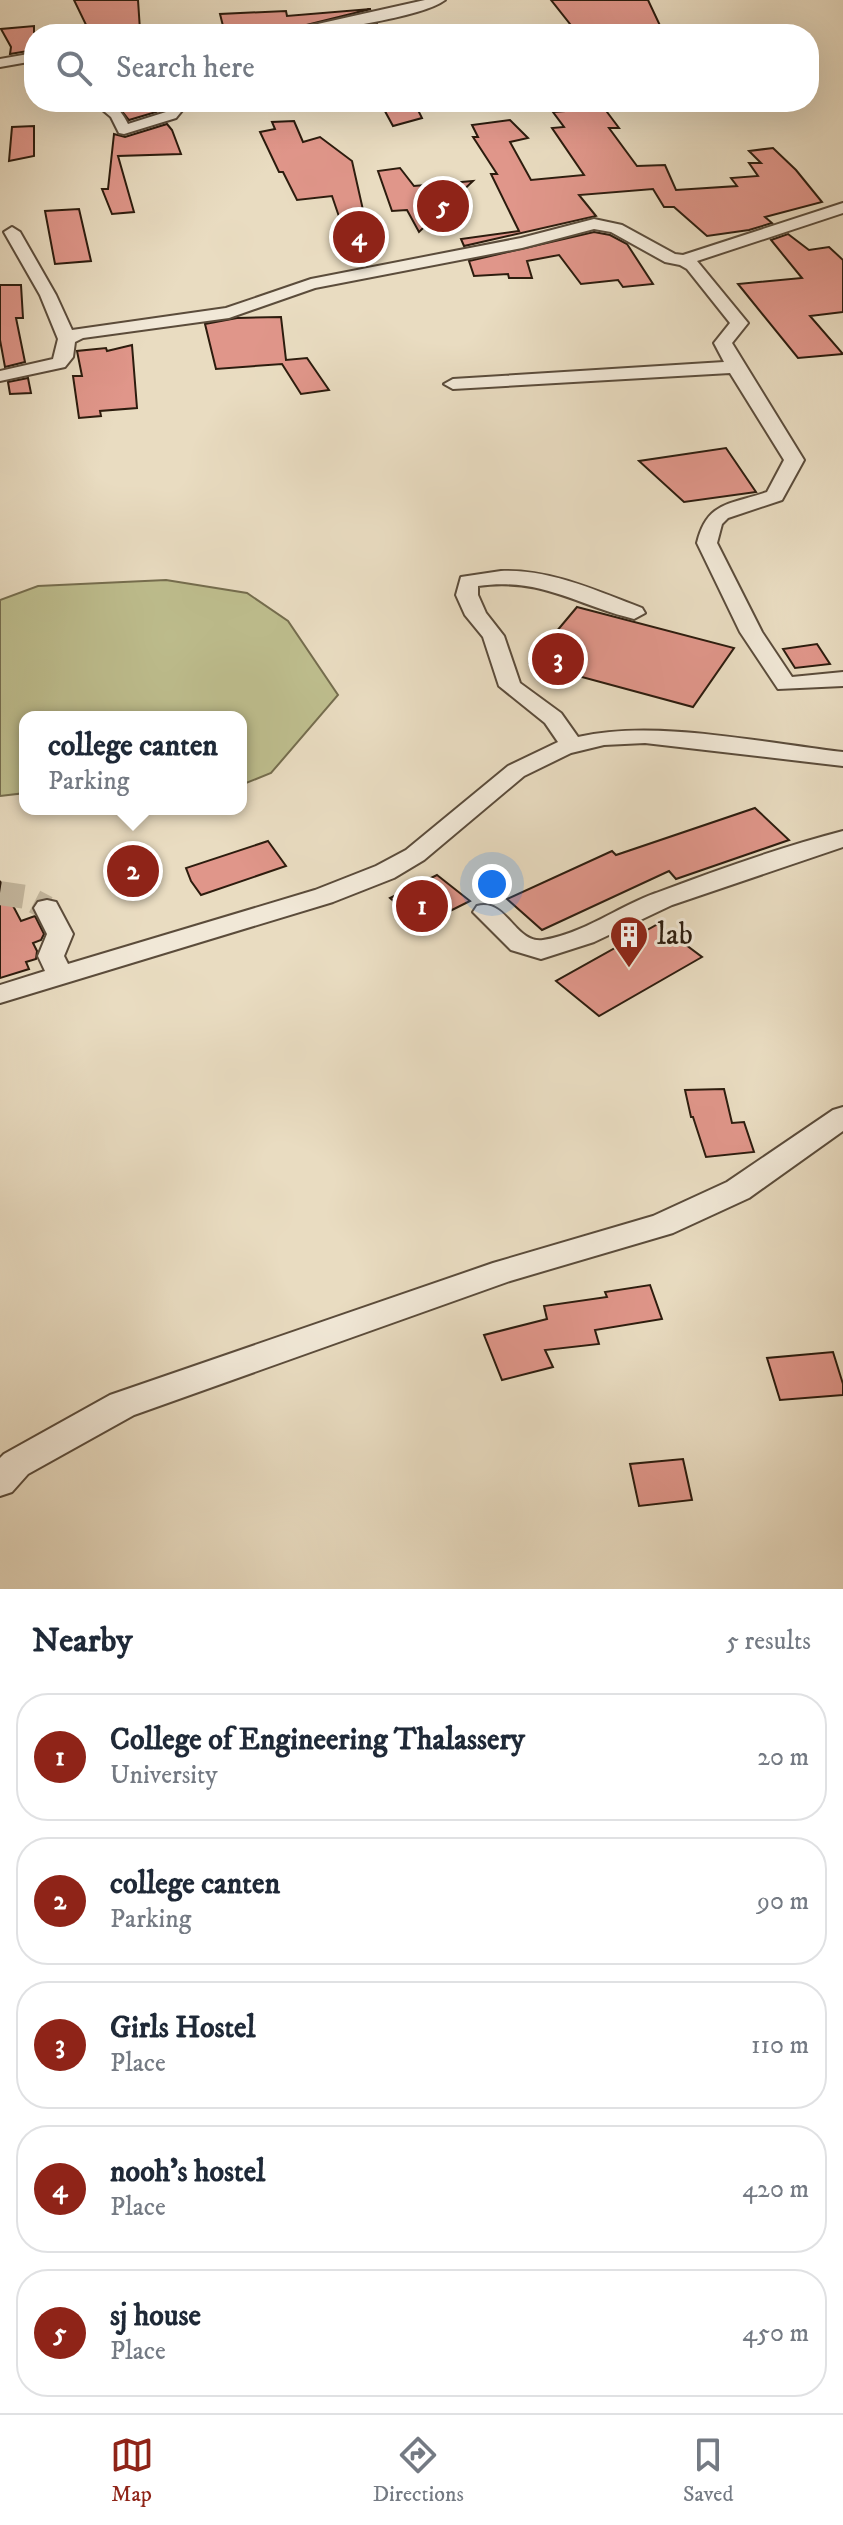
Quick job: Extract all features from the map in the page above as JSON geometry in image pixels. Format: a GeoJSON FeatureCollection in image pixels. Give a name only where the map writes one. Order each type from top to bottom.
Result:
{"type":"FeatureCollection","features":[{"type":"Feature","properties":{"kind":"street"},"geometry":{"type":"LineString","coordinates":[[334,24],[390,14],[439,0]]}},
{"type":"Feature","properties":{"kind":"street"},"geometry":{"type":"LineString","coordinates":[[0,63],[24,59]]}},
{"type":"Feature","properties":{"kind":"street"},"geometry":{"type":"LineString","coordinates":[[113,112],[124,130],[174,112]]}},
{"type":"Feature","properties":{"kind":"street"},"geometry":{"type":"LineString","coordinates":[[67,339],[79,333],[229,313],[311,284],[522,243],[594,224],[616,228],[671,259],[684,260],[843,208]]}},
{"type":"Feature","properties":{"kind":"street"},"geometry":{"type":"LineString","coordinates":[[0,376],[59,363],[64,357],[67,339],[48,295],[12,232]]}},
{"type":"Feature","properties":{"kind":"street"},"geometry":{"type":"LineString","coordinates":[[684,260],[693,266],[739,323],[723,343],[735,367],[781,431],[794,460],[775,496],[721,514],[712,522],[707,543],[751,632],[786,684],[843,679]]}},
{"type":"Feature","properties":{"kind":"street"},"geometry":{"type":"LineString","coordinates":[[453,384],[735,367]]}},
{"type":"Feature","properties":{"kind":"street"},"geometry":{"type":"LineString","coordinates":[[572,746],[553,718],[510,686],[493,636],[476,615],[467,595],[468,581],[511,576],[539,581],[569,587],[634,613]]}},
{"type":"Feature","properties":{"kind":"street"},"geometry":{"type":"LineString","coordinates":[[0,994],[324,896],[385,872],[415,855],[516,771],[572,746],[604,738],[645,736],[843,759]]}},
{"type":"Feature","properties":{"kind":"street"},"geometry":{"type":"LineString","coordinates":[[486,912],[520,944],[541,950],[585,936],[663,899],[843,839]]}},
{"type":"Feature","properties":{"kind":"street"},"geometry":{"type":"LineString","coordinates":[[47,908],[60,934],[51,956],[61,976]]}},
{"type":"Feature","properties":{"kind":"street"},"geometry":{"type":"LineString","coordinates":[[0,1482],[16,1464],[122,1405],[504,1271],[662,1225],[738,1190],[843,1117]]}},
{"type":"Feature","properties":{"kind":"green space"},"geometry":{"type":"Polygon","coordinates":[[[166,580],[247,593],[288,621],[338,695],[271,773],[247,783],[247,711],[19,711],[19,794],[0,796],[0,600],[38,586],[166,580]]]}},
{"type":"Feature","properties":{"kind":"building"},"geometry":{"type":"Polygon","coordinates":[[[74,0],[138,0],[140,24],[86,24],[74,0]]]}},
{"type":"Feature","properties":{"kind":"building"},"geometry":{"type":"Polygon","coordinates":[[[551,0],[648,0],[659,24],[570,24],[551,0]]]}},
{"type":"Feature","properties":{"kind":"building"},"geometry":{"type":"Polygon","coordinates":[[[371,9],[310,24],[222,24],[220,14],[286,11],[287,16],[371,9]]]}},
{"type":"Feature","properties":{"kind":"building"},"geometry":{"type":"Polygon","coordinates":[[[24,27],[24,52],[10,54],[11,47],[1,29],[24,27]]]}},
{"type":"Feature","properties":{"kind":"building"},"geometry":{"type":"Polygon","coordinates":[[[123,112],[156,112],[129,120],[123,112]]]}},
{"type":"Feature","properties":{"kind":"building"},"geometry":{"type":"Polygon","coordinates":[[[385,112],[419,112],[422,118],[393,126],[385,112]]]}},
{"type":"Feature","properties":{"kind":"building"},"geometry":{"type":"Polygon","coordinates":[[[553,112],[607,112],[619,128],[609,128],[637,166],[665,165],[676,190],[737,186],[731,178],[758,176],[749,163],[761,163],[749,151],[773,148],[822,202],[765,217],[772,223],[749,230],[707,236],[674,207],[664,207],[653,189],[579,195],[596,216],[464,246],[461,239],[519,231],[491,174],[497,174],[473,137],[478,137],[472,125],[510,120],[528,138],[510,142],[531,180],[584,175],[552,128],[564,127],[553,112]]]}},
{"type":"Feature","properties":{"kind":"building"},"geometry":{"type":"Polygon","coordinates":[[[294,121],[303,142],[320,137],[352,161],[370,241],[348,243],[332,196],[297,200],[283,172],[279,172],[260,132],[275,129],[272,122],[294,121]]]}},
{"type":"Feature","properties":{"kind":"building"},"geometry":{"type":"Polygon","coordinates":[[[167,124],[181,154],[118,156],[134,212],[112,214],[102,189],[108,189],[114,134],[125,137],[167,124]]]}},
{"type":"Feature","properties":{"kind":"building"},"geometry":{"type":"Polygon","coordinates":[[[34,126],[34,156],[9,161],[12,127],[34,126]]]}},
{"type":"Feature","properties":{"kind":"building"},"geometry":{"type":"Polygon","coordinates":[[[400,168],[414,186],[473,181],[419,232],[407,210],[392,211],[378,171],[400,168]]]}},
{"type":"Feature","properties":{"kind":"building"},"geometry":{"type":"Polygon","coordinates":[[[79,209],[91,261],[55,264],[45,211],[79,209]]]}},
{"type":"Feature","properties":{"kind":"building"},"geometry":{"type":"Polygon","coordinates":[[[594,232],[610,235],[627,244],[653,284],[623,287],[618,280],[581,284],[559,255],[527,261],[532,278],[509,278],[508,274],[474,276],[469,261],[594,232]]]}},
{"type":"Feature","properties":{"kind":"building"},"geometry":{"type":"Polygon","coordinates":[[[788,234],[809,250],[829,247],[843,260],[843,312],[810,316],[843,354],[798,358],[738,284],[802,278],[771,240],[788,234]]]}},
{"type":"Feature","properties":{"kind":"building"},"geometry":{"type":"Polygon","coordinates":[[[0,285],[21,285],[23,318],[16,318],[25,362],[5,367],[0,340],[0,285]]]}},
{"type":"Feature","properties":{"kind":"building"},"geometry":{"type":"Polygon","coordinates":[[[281,317],[286,360],[307,358],[329,390],[301,394],[282,364],[216,369],[205,324],[237,318],[281,317]]]}},
{"type":"Feature","properties":{"kind":"building"},"geometry":{"type":"Polygon","coordinates":[[[132,345],[137,408],[100,411],[101,416],[79,418],[73,376],[82,376],[77,351],[106,348],[107,351],[132,345]]]}},
{"type":"Feature","properties":{"kind":"building"},"geometry":{"type":"Polygon","coordinates":[[[28,378],[31,393],[10,394],[8,382],[28,378]]]}},
{"type":"Feature","properties":{"kind":"building"},"geometry":{"type":"Polygon","coordinates":[[[726,448],[756,492],[684,502],[639,461],[726,448]]]}},
{"type":"Feature","properties":{"kind":"building"},"geometry":{"type":"Polygon","coordinates":[[[577,607],[734,648],[693,707],[530,663],[577,607]]]}},
{"type":"Feature","properties":{"kind":"building"},"geometry":{"type":"Polygon","coordinates":[[[817,644],[830,664],[795,668],[783,649],[817,644]]]}},
{"type":"Feature","properties":{"kind":"building"},"geometry":{"type":"Polygon","coordinates":[[[755,808],[789,840],[676,879],[669,871],[542,930],[507,899],[612,851],[616,855],[755,808]]]}},
{"type":"Feature","properties":{"kind":"building"},"geometry":{"type":"Polygon","coordinates":[[[268,841],[286,866],[201,895],[191,881],[186,868],[268,841]]]}},
{"type":"Feature","properties":{"kind":"building"},"geometry":{"type":"Polygon","coordinates":[[[437,875],[470,901],[422,925],[390,898],[437,875]]]}},
{"type":"Feature","properties":{"kind":"building"},"geometry":{"type":"Polygon","coordinates":[[[0,881],[21,921],[35,916],[44,934],[41,940],[33,943],[37,951],[36,959],[26,962],[29,969],[0,978],[0,881]]]}},
{"type":"Feature","properties":{"kind":"building","name":"lab"},"geometry":{"type":"Polygon","coordinates":[[[658,924],[702,957],[599,1016],[556,981],[658,924]]]}},
{"type":"Feature","properties":{"kind":"building"},"geometry":{"type":"Polygon","coordinates":[[[724,1089],[732,1123],[744,1122],[754,1152],[706,1157],[685,1090],[724,1089]]]}},
{"type":"Feature","properties":{"kind":"building"},"geometry":{"type":"Polygon","coordinates":[[[650,1285],[662,1319],[595,1330],[599,1344],[545,1350],[553,1367],[502,1380],[484,1335],[547,1319],[544,1306],[607,1297],[605,1292],[650,1285]]]}},
{"type":"Feature","properties":{"kind":"building"},"geometry":{"type":"Polygon","coordinates":[[[833,1352],[843,1384],[843,1395],[780,1400],[767,1358],[833,1352]]]}},
{"type":"Feature","properties":{"kind":"building"},"geometry":{"type":"Polygon","coordinates":[[[683,1459],[692,1500],[639,1506],[630,1464],[683,1459]]]}},
{"type":"Feature","properties":{"kind":"tunnel"},"geometry":{"type":"LineString","coordinates":[[0,893],[26,897],[47,908]]}},
{"type":"Feature","properties":{"kind":"place","name":"sj house"},"geometry":{"type":"Point","coordinates":[443,206]}},
{"type":"Feature","properties":{"kind":"place","name":"nooh's hostel"},"geometry":{"type":"Point","coordinates":[359,237]}},
{"type":"Feature","properties":{"kind":"place","name":"Girls Hostel"},"geometry":{"type":"Point","coordinates":[558,659]}},
{"type":"Feature","properties":{"kind":"place","name":"college canten"},"geometry":{"type":"Point","coordinates":[133,871]}},
{"type":"Feature","properties":{"kind":"place","name":"College of Engineering Thalassery"},"geometry":{"type":"Point","coordinates":[422,906]}},
{"type":"Feature","properties":{"kind":"place","name":"lab"},"geometry":{"type":"Point","coordinates":[629,969]}}]}
